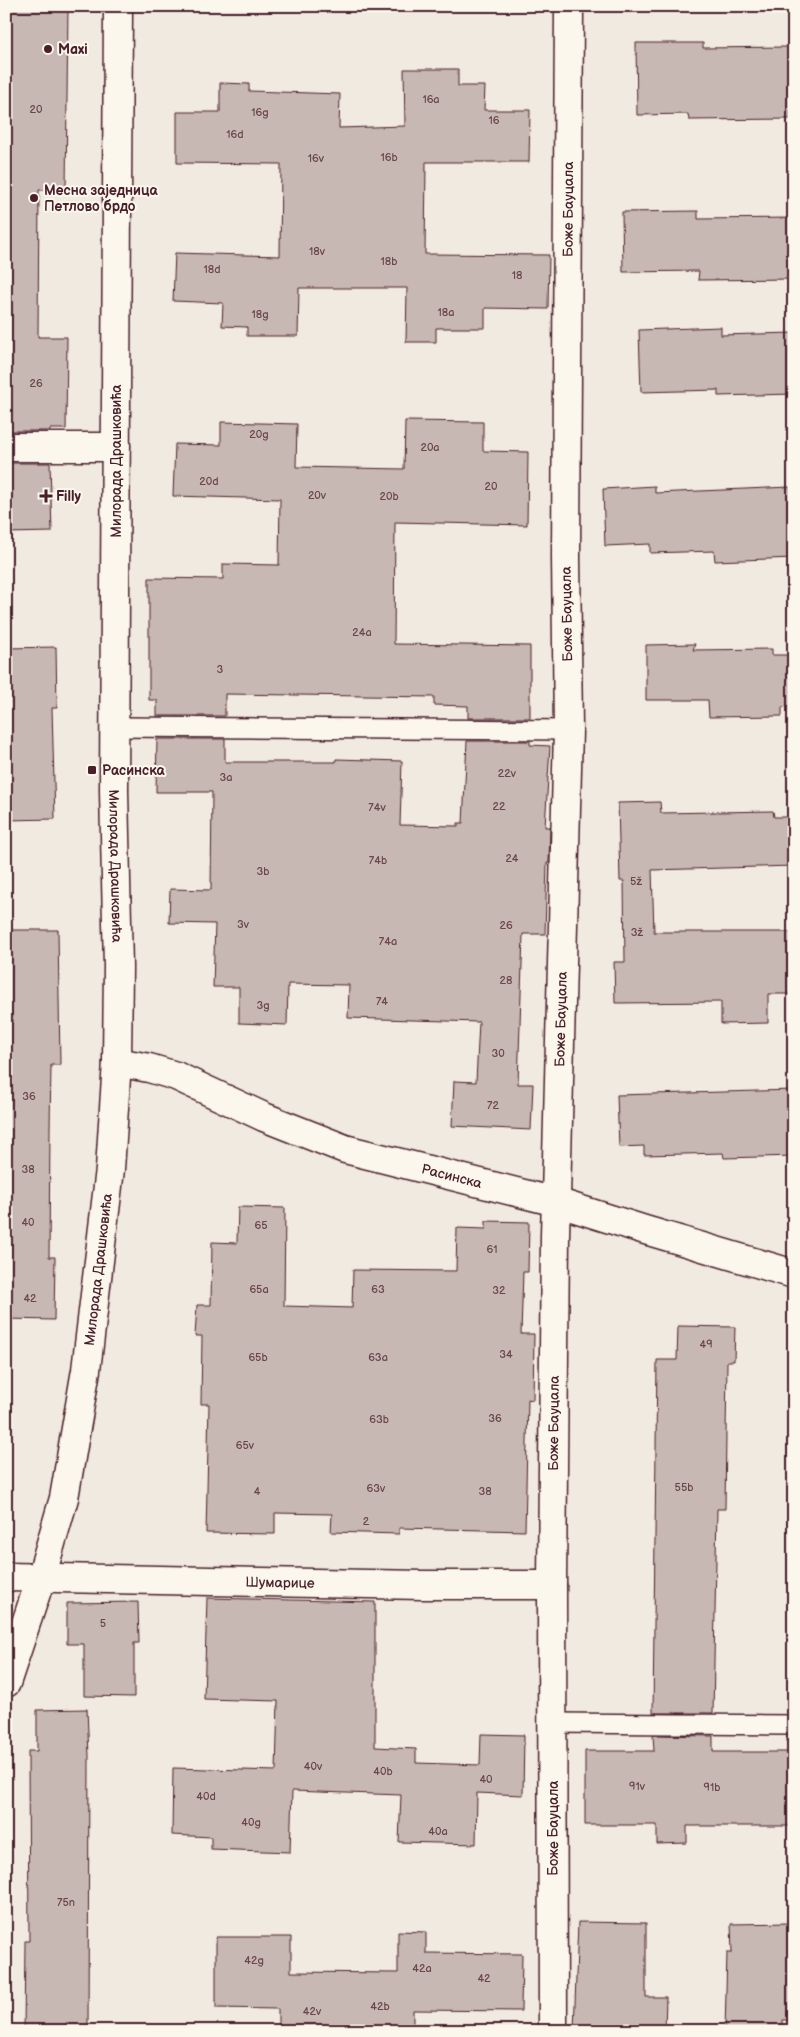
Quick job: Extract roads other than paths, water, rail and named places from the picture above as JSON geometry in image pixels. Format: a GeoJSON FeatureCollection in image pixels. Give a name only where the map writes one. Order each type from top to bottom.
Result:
{"type":"FeatureCollection","features":[{"type":"Feature","properties":{"kind":"street","name":"Милорада Драшковића"},"geometry":{"type":"LineString","coordinates":[[6,1682],[64,1498],[86,1370],[110,1169],[117,1062],[118,966],[114,727],[118,6]]}},
{"type":"Feature","properties":{"kind":"street","name":"Боже Бауцала"},"geometry":{"type":"LineString","coordinates":[[552,2031],[552,1585],[556,1202],[568,730],[566,556],[569,6]]}},
{"type":"Feature","properties":{"kind":"street"},"geometry":{"type":"LineString","coordinates":[[6,447],[116,447]]}},
{"type":"Feature","properties":{"kind":"street","name":"Расинска"},"geometry":{"type":"LineString","coordinates":[[117,1062],[149,1068],[176,1076],[264,1117],[345,1149],[556,1202],[794,1274]]}},
{"type":"Feature","properties":{"kind":"street","name":"Шумарице"},"geometry":{"type":"LineString","coordinates":[[6,1577],[552,1585]]}},
{"type":"Feature","properties":{"kind":"lane"},"geometry":{"type":"LineString","coordinates":[[114,727],[568,730]]}},
{"type":"Feature","properties":{"kind":"lane"},"geometry":{"type":"LineString","coordinates":[[552,1723],[794,1725]]}},
{"type":"Feature","properties":{"kind":"place","name":"Maxi"},"geometry":{"type":"Point","coordinates":[48,49]}},
{"type":"Feature","properties":{"kind":"place","name":"Месна заједница Петлово брдо"},"geometry":{"type":"Point","coordinates":[34,198]}},
{"type":"Feature","properties":{"kind":"place","name":"Filly"},"geometry":{"type":"Point","coordinates":[46,496]}},
{"type":"Feature","properties":{"kind":"place","name":"Расинска"},"geometry":{"type":"Point","coordinates":[92,770]}}]}
